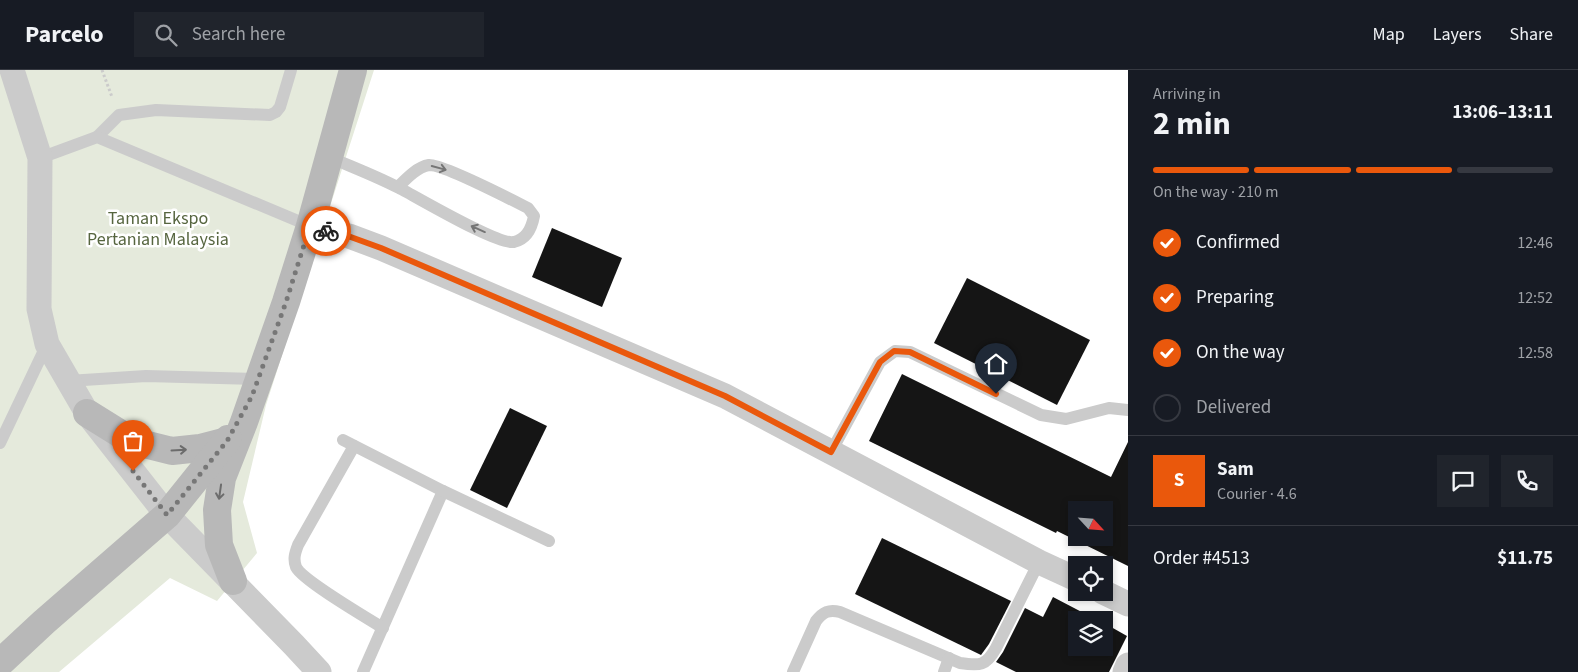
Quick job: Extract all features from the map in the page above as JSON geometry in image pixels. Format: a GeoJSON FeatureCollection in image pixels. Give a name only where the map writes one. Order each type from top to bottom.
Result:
{"type":"FeatureCollection","features":[{"type":"Feature","properties":{"kind":"street"},"geometry":{"type":"LineString","coordinates":[[12,70],[40,158],[39,309],[47,344],[87,413],[167,515],[319,672]]}},
{"type":"Feature","properties":{"kind":"street"},"geometry":{"type":"LineString","coordinates":[[232,581],[219,545],[217,510],[222,478],[286,302],[310,226],[353,70]]}},
{"type":"Feature","properties":{"kind":"street"},"geometry":{"type":"LineString","coordinates":[[310,226],[348,236],[381,248],[725,396],[1068,576]]}},
{"type":"Feature","properties":{"kind":"street"},"geometry":{"type":"LineString","coordinates":[[0,663],[44,622],[167,515],[227,441],[256,388]]}},
{"type":"Feature","properties":{"kind":"street"},"geometry":{"type":"LineString","coordinates":[[87,413],[132,441],[172,451],[200,448],[227,441]]}},
{"type":"Feature","properties":{"kind":"street"},"geometry":{"type":"LineString","coordinates":[[1113,597],[1128,604]]}},
{"type":"Feature","properties":{"kind":"street"},"geometry":{"type":"LineString","coordinates":[[1125,672],[1128,665]]}},
{"type":"Feature","properties":{"kind":"lane"},"geometry":{"type":"LineString","coordinates":[[40,158],[97,137],[119,114],[156,110],[270,115],[280,107],[291,70]]}},
{"type":"Feature","properties":{"kind":"lane"},"geometry":{"type":"LineString","coordinates":[[97,137],[310,226]]}},
{"type":"Feature","properties":{"kind":"lane"},"geometry":{"type":"LineString","coordinates":[[328,157],[398,187],[455,218],[502,240],[513,242],[524,237],[532,227],[534,216],[528,208],[446,169],[430,165],[411,174],[398,187]]}},
{"type":"Feature","properties":{"kind":"lane"},"geometry":{"type":"LineString","coordinates":[[0,443],[47,344]]}},
{"type":"Feature","properties":{"kind":"lane"},"geometry":{"type":"LineString","coordinates":[[831,452],[880,362],[894,351],[910,352],[1041,415],[1066,419],[1109,408],[1128,410]]}},
{"type":"Feature","properties":{"kind":"lane"},"geometry":{"type":"LineString","coordinates":[[68,381],[146,376],[256,388]]}},
{"type":"Feature","properties":{"kind":"lane"},"geometry":{"type":"LineString","coordinates":[[383,628],[309,580],[297,569],[294,558],[298,545],[349,443],[443,491],[549,541]]}},
{"type":"Feature","properties":{"kind":"lane"},"geometry":{"type":"LineString","coordinates":[[363,672],[443,491]]}},
{"type":"Feature","properties":{"kind":"lane"},"geometry":{"type":"LineString","coordinates":[[793,672],[816,621],[827,612],[834,610],[950,658],[969,664],[980,664],[989,659],[1039,562]]}},
{"type":"Feature","properties":{"kind":"lane"},"geometry":{"type":"LineString","coordinates":[[944,672],[950,658]]}},
{"type":"Feature","properties":{"kind":"path"},"geometry":{"type":"LineString","coordinates":[[102,70],[119,114]]}},
{"type":"Feature","properties":{"kind":"green space","name":"Taman Ekspo Pertanian Malaysia"},"geometry":{"type":"Polygon","coordinates":[[[0,70],[374,70],[266,405],[243,502],[257,553],[217,601],[170,578],[59,672],[0,672],[0,70]]]}},
{"type":"Feature","properties":{"kind":"building"},"geometry":{"type":"Polygon","coordinates":[[[552,228],[622,258],[602,307],[532,277],[552,228]]]}},
{"type":"Feature","properties":{"kind":"building"},"geometry":{"type":"Polygon","coordinates":[[[967,278],[1090,340],[1057,405],[934,343],[967,278]]]}},
{"type":"Feature","properties":{"kind":"building"},"geometry":{"type":"Polygon","coordinates":[[[902,374],[1111,477],[1128,442],[1128,566],[1113,559],[1113,556],[1108,556],[1087,546],[1113,546],[1113,501],[1068,501],[1068,536],[1057,531],[1056,533],[869,441],[902,374]]]}},
{"type":"Feature","properties":{"kind":"building"},"geometry":{"type":"Polygon","coordinates":[[[510,408],[547,426],[507,508],[470,490],[510,408]]]}},
{"type":"Feature","properties":{"kind":"building"},"geometry":{"type":"Polygon","coordinates":[[[882,538],[1011,601],[989,644],[981,655],[855,594],[882,538]]]}},
{"type":"Feature","properties":{"kind":"building"},"geometry":{"type":"Polygon","coordinates":[[[1053,597],[1080,611],[1068,611],[1068,656],[1113,656],[1113,628],[1127,636],[1109,672],[1016,672],[996,662],[1025,608],[1043,617],[1053,597]]]}},
{"type":"Feature","properties":{"kind":"way so far"},"geometry":{"type":"LineString","coordinates":[[133,471],[167,515],[227,441],[252,396],[286,302],[310,226],[326,231]]}},
{"type":"Feature","properties":{"kind":"route"},"geometry":{"type":"LineString","coordinates":[[326,231],[348,236],[381,248],[725,396],[831,452],[880,362],[894,351],[910,352],[996,394]]}}]}
